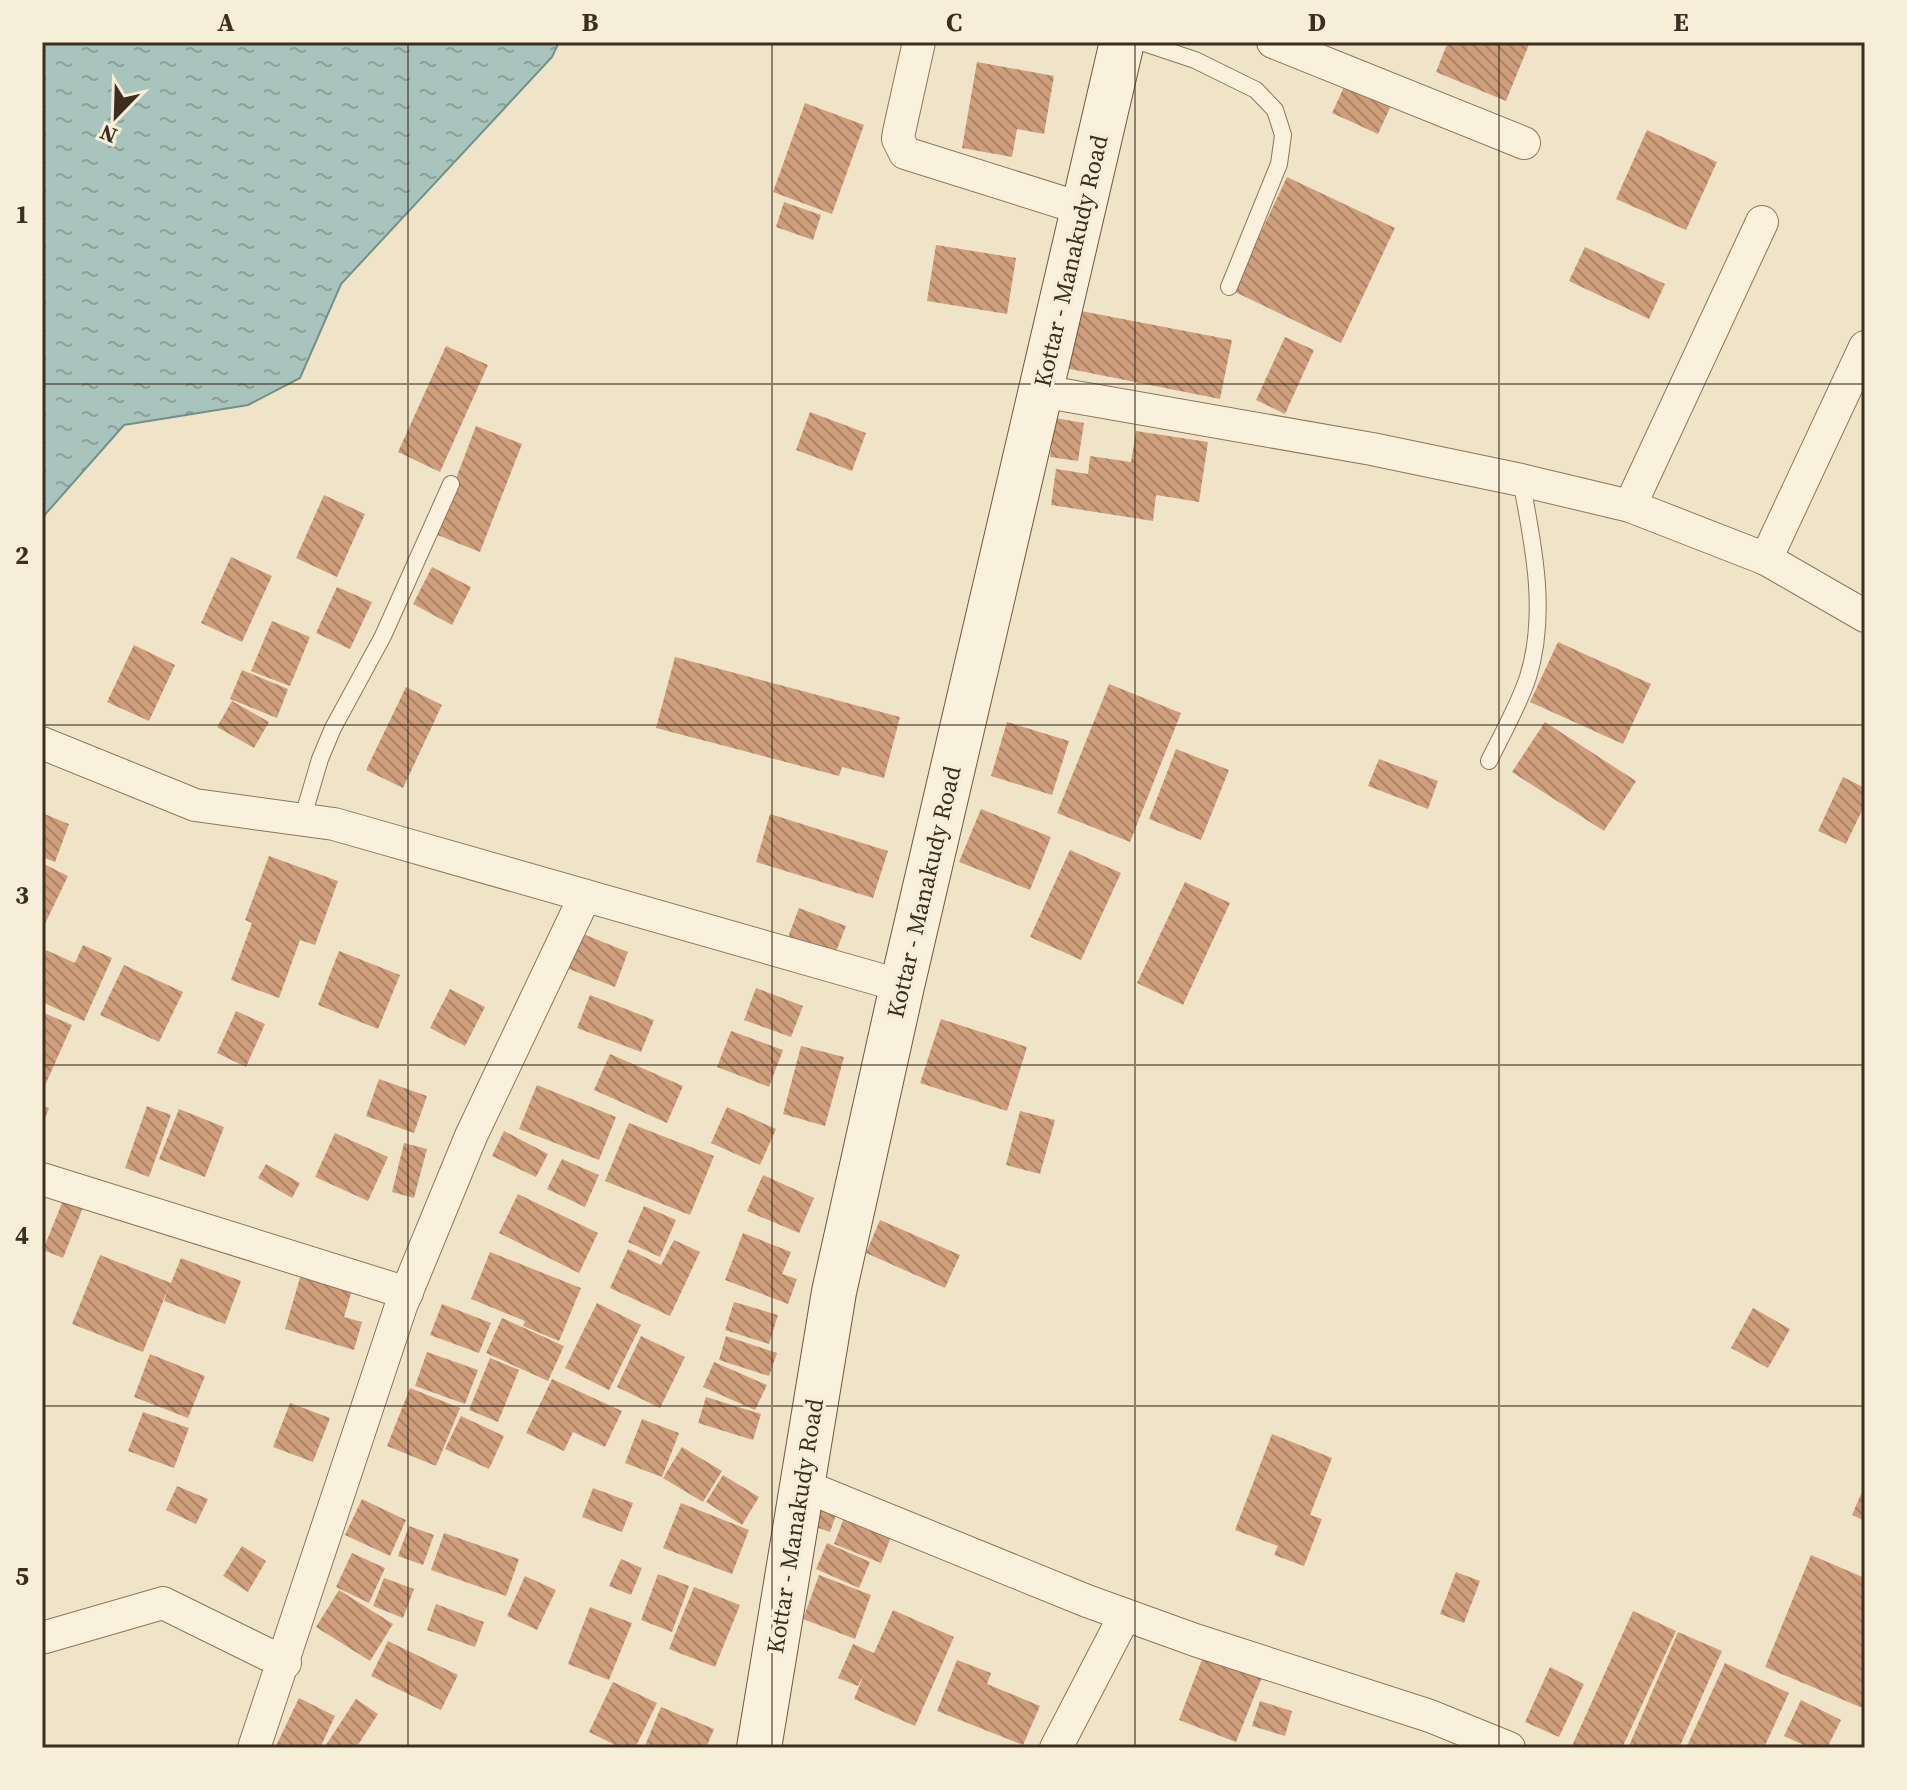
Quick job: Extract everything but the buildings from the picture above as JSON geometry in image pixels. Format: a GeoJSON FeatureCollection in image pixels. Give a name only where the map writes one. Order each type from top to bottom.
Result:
{"type":"FeatureCollection","features":[{"type":"Feature","properties":{"kind":"main road","name":"Kottar - Manakudy Road"},"geometry":{"type":"LineString","coordinates":[[759,1748],[834,1292],[902,986],[1122,42]]}},
{"type":"Feature","properties":{"kind":"street"},"geometry":{"type":"LineString","coordinates":[[919,42],[898,139],[905,153],[1083,209]]}},
{"type":"Feature","properties":{"kind":"street"},"geometry":{"type":"LineString","coordinates":[[1273,42],[1524,143]]}},
{"type":"Feature","properties":{"kind":"street"},"geometry":{"type":"LineString","coordinates":[[1630,506],[1762,222]]}},
{"type":"Feature","properties":{"kind":"street"},"geometry":{"type":"LineString","coordinates":[[1766,559],[1865,347]]}},
{"type":"Feature","properties":{"kind":"street"},"geometry":{"type":"LineString","coordinates":[[1041,391],[1372,449],[1630,506],[1766,559],[1865,616]]}},
{"type":"Feature","properties":{"kind":"street"},"geometry":{"type":"LineString","coordinates":[[42,743],[195,805],[334,824],[902,986]]}},
{"type":"Feature","properties":{"kind":"street"},"geometry":{"type":"LineString","coordinates":[[254,1748],[407,1293],[471,1136],[585,896]]}},
{"type":"Feature","properties":{"kind":"street"},"geometry":{"type":"LineString","coordinates":[[42,1179],[407,1293]]}},
{"type":"Feature","properties":{"kind":"street"},"geometry":{"type":"LineString","coordinates":[[802,1485],[1125,1615],[1430,1716],[1509,1748]]}},
{"type":"Feature","properties":{"kind":"street"},"geometry":{"type":"LineString","coordinates":[[42,1638],[163,1603],[285,1663]]}},
{"type":"Feature","properties":{"kind":"street"},"geometry":{"type":"LineString","coordinates":[[1056,1748],[1125,1615]]}},
{"type":"Feature","properties":{"kind":"lane"},"geometry":{"type":"LineString","coordinates":[[1141,42],[1195,60],[1256,90],[1275,110],[1283,135],[1279,164],[1229,287]]}},
{"type":"Feature","properties":{"kind":"lane"},"geometry":{"type":"LineString","coordinates":[[1489,761],[1528,678],[1535,640],[1537,604],[1534,551],[1521,480]]}},
{"type":"Feature","properties":{"kind":"lane"},"geometry":{"type":"LineString","coordinates":[[302,820],[320,759],[333,728],[383,636],[451,484]]}},
{"type":"Feature","properties":{"kind":"water"},"geometry":{"type":"Polygon","coordinates":[[[42,42],[559,42],[552,57],[341,284],[300,378],[248,405],[124,425],[42,518],[42,42]]]}}]}
